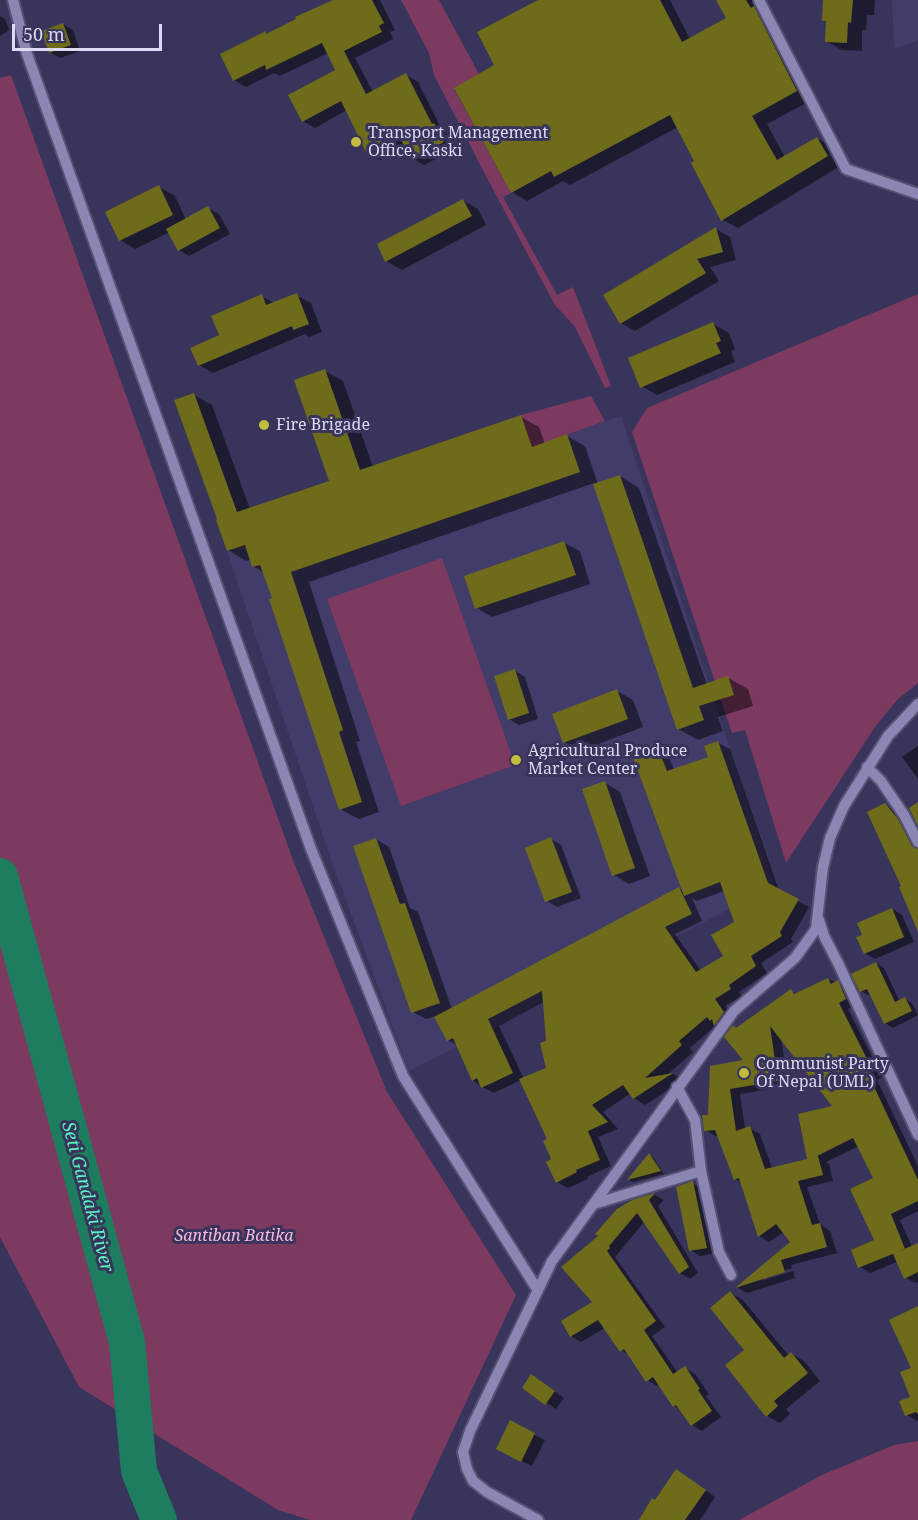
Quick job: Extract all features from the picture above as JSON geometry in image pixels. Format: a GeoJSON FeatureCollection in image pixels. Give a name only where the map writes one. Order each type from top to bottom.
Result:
{"type":"FeatureCollection","features":[{"type":"Feature","properties":{"kind":"street"},"geometry":{"type":"LineString","coordinates":[[13,0],[27,54],[303,826],[402,1076],[537,1289]]}},
{"type":"Feature","properties":{"kind":"street"},"geometry":{"type":"LineString","coordinates":[[759,0],[846,169],[918,194]]}},
{"type":"Feature","properties":{"kind":"street"},"geometry":{"type":"LineString","coordinates":[[538,1520],[473,1481],[463,1452],[470,1431],[552,1261],[734,1011],[795,958],[816,929],[823,867],[830,838],[844,806],[888,736],[918,704]]}},
{"type":"Feature","properties":{"kind":"street"},"geometry":{"type":"LineString","coordinates":[[867,767],[898,806],[918,842]]}},
{"type":"Feature","properties":{"kind":"street"},"geometry":{"type":"LineString","coordinates":[[819,917],[824,936],[918,1135]]}},
{"type":"Feature","properties":{"kind":"street"},"geometry":{"type":"LineString","coordinates":[[677,1087],[695,1120],[701,1171],[719,1252],[731,1275]]}},
{"type":"Feature","properties":{"kind":"street"},"geometry":{"type":"LineString","coordinates":[[594,1204],[701,1171]]}},
{"type":"Feature","properties":{"kind":"shaded area"},"geometry":{"type":"Polygon","coordinates":[[[892,0],[918,0],[918,40],[894,49],[892,0]]]}},
{"type":"Feature","properties":{"kind":"shaded area","name":"Agricultural Produce Market Center"},"geometry":{"type":"Polygon","coordinates":[[[621,416],[775,886],[409,1071],[329,854],[227,551],[621,416]]]}},
{"type":"Feature","properties":{"kind":"green space"},"geometry":{"type":"Polygon","coordinates":[[[401,0],[439,0],[479,74],[454,89],[511,193],[503,197],[557,295],[573,287],[611,386],[605,388],[575,327],[555,305],[434,75],[429,53],[401,0]]]}},
{"type":"Feature","properties":{"kind":"green space","name":"Santiban Batika"},"geometry":{"type":"Polygon","coordinates":[[[11,75],[293,860],[387,1092],[516,1295],[411,1520],[310,1520],[278,1510],[79,1387],[0,1237],[0,78],[11,75]]]}},
{"type":"Feature","properties":{"kind":"green space"},"geometry":{"type":"Polygon","coordinates":[[[918,294],[918,683],[897,700],[875,727],[786,863],[745,730],[732,733],[632,432],[647,408],[918,294]]]}},
{"type":"Feature","properties":{"kind":"green space"},"geometry":{"type":"Polygon","coordinates":[[[591,396],[605,421],[532,447],[521,415],[591,396]]]}},
{"type":"Feature","properties":{"kind":"green space"},"geometry":{"type":"Polygon","coordinates":[[[442,558],[515,765],[401,806],[327,599],[442,558]]]}},
{"type":"Feature","properties":{"kind":"green space"},"geometry":{"type":"Polygon","coordinates":[[[918,1441],[918,1520],[739,1520],[822,1475],[894,1445],[918,1441]]]}},
{"type":"Feature","properties":{"kind":"building"},"geometry":{"type":"Polygon","coordinates":[[[333,0],[372,0],[384,23],[379,26],[382,32],[344,51],[366,94],[406,73],[432,124],[434,123],[444,142],[411,159],[399,136],[367,154],[341,101],[302,122],[288,95],[335,70],[322,43],[266,70],[265,65],[233,81],[220,54],[333,0]]]}},
{"type":"Feature","properties":{"kind":"building"},"geometry":{"type":"Polygon","coordinates":[[[538,0],[660,0],[682,42],[726,18],[716,0],[746,0],[751,8],[754,6],[797,91],[752,116],[777,160],[817,137],[828,156],[721,221],[691,163],[694,161],[670,115],[554,177],[551,171],[511,193],[454,88],[494,65],[477,32],[538,0]]]}},
{"type":"Feature","properties":{"kind":"building"},"geometry":{"type":"Polygon","coordinates":[[[823,0],[853,0],[851,23],[848,22],[847,43],[825,42],[826,21],[822,21],[823,0]]]}},
{"type":"Feature","properties":{"kind":"building"},"geometry":{"type":"Polygon","coordinates":[[[63,23],[71,45],[49,53],[41,31],[63,23]]]}},
{"type":"Feature","properties":{"kind":"building"},"geometry":{"type":"Polygon","coordinates":[[[159,185],[173,215],[119,241],[105,212],[159,185]]]}},
{"type":"Feature","properties":{"kind":"building"},"geometry":{"type":"Polygon","coordinates":[[[463,199],[472,216],[385,262],[377,244],[463,199]]]}},
{"type":"Feature","properties":{"kind":"building"},"geometry":{"type":"Polygon","coordinates":[[[208,206],[220,228],[178,251],[166,229],[208,206]]]}},
{"type":"Feature","properties":{"kind":"building"},"geometry":{"type":"Polygon","coordinates":[[[716,227],[723,252],[697,259],[706,273],[620,324],[603,295],[716,227]]]}},
{"type":"Feature","properties":{"kind":"building"},"geometry":{"type":"Polygon","coordinates":[[[297,293],[309,324],[293,330],[292,326],[198,366],[190,348],[219,335],[211,316],[262,294],[266,305],[297,293]]]}},
{"type":"Feature","properties":{"kind":"building"},"geometry":{"type":"Polygon","coordinates":[[[713,322],[721,341],[716,343],[721,353],[640,388],[628,358],[713,322]]]}},
{"type":"Feature","properties":{"kind":"building"},"geometry":{"type":"Polygon","coordinates":[[[325,369],[360,470],[521,415],[532,447],[567,434],[580,472],[291,572],[343,730],[339,732],[362,802],[339,810],[269,599],[272,598],[260,565],[252,567],[245,545],[227,551],[174,400],[194,393],[237,512],[329,481],[294,380],[325,369]]]}},
{"type":"Feature","properties":{"kind":"building"},"geometry":{"type":"Polygon","coordinates":[[[620,475],[693,688],[728,676],[734,695],[699,706],[704,720],[677,730],[593,484],[620,475]]]}},
{"type":"Feature","properties":{"kind":"building"},"geometry":{"type":"Polygon","coordinates":[[[564,541],[576,575],[475,609],[464,576],[564,541]]]}},
{"type":"Feature","properties":{"kind":"building"},"geometry":{"type":"Polygon","coordinates":[[[515,669],[529,713],[508,720],[494,676],[515,669]]]}},
{"type":"Feature","properties":{"kind":"building"},"geometry":{"type":"Polygon","coordinates":[[[617,689],[628,719],[563,743],[552,714],[617,689]]]}},
{"type":"Feature","properties":{"kind":"building"},"geometry":{"type":"Polygon","coordinates":[[[718,741],[768,883],[799,899],[780,932],[782,936],[751,956],[756,966],[729,985],[731,989],[715,999],[724,1012],[714,1026],[712,1019],[710,1021],[707,1017],[679,1041],[682,1045],[645,1078],[673,1073],[633,1099],[623,1085],[592,1105],[608,1122],[588,1131],[600,1160],[576,1170],[577,1172],[556,1183],[546,1162],[551,1159],[543,1141],[547,1139],[519,1079],[546,1068],[540,1043],[546,1041],[542,991],[488,1019],[513,1073],[481,1088],[477,1078],[472,1081],[453,1038],[447,1041],[434,1017],[679,887],[692,914],[665,927],[696,972],[723,956],[711,935],[734,922],[720,882],[684,896],[631,752],[656,743],[667,771],[708,757],[704,746],[718,741]]]}},
{"type":"Feature","properties":{"kind":"building"},"geometry":{"type":"Polygon","coordinates":[[[605,781],[635,868],[612,876],[582,789],[605,781]]]}},
{"type":"Feature","properties":{"kind":"building"},"geometry":{"type":"Polygon","coordinates":[[[918,802],[918,826],[909,808],[918,802]]]}},
{"type":"Feature","properties":{"kind":"building"},"geometry":{"type":"Polygon","coordinates":[[[885,803],[898,819],[912,846],[918,849],[918,932],[899,887],[901,886],[867,812],[885,803]]]}},
{"type":"Feature","properties":{"kind":"building"},"geometry":{"type":"Polygon","coordinates":[[[551,837],[572,892],[545,902],[525,848],[551,837]]]}},
{"type":"Feature","properties":{"kind":"building"},"geometry":{"type":"Polygon","coordinates":[[[376,838],[400,904],[405,903],[440,1003],[411,1013],[353,846],[376,838]]]}},
{"type":"Feature","properties":{"kind":"building"},"geometry":{"type":"Polygon","coordinates":[[[892,908],[904,937],[864,954],[856,937],[862,935],[857,923],[892,908]]]}},
{"type":"Feature","properties":{"kind":"building"},"geometry":{"type":"Polygon","coordinates":[[[876,962],[895,1002],[905,997],[912,1011],[884,1024],[867,989],[860,992],[851,974],[876,962]]]}},
{"type":"Feature","properties":{"kind":"building"},"geometry":{"type":"Polygon","coordinates":[[[828,978],[831,984],[838,980],[846,999],[839,1003],[873,1071],[868,1074],[918,1180],[918,1201],[891,1214],[905,1249],[858,1268],[851,1250],[874,1240],[850,1189],[873,1178],[853,1138],[815,1157],[818,1156],[823,1175],[798,1181],[812,1225],[820,1223],[827,1247],[781,1260],[785,1272],[735,1288],[790,1242],[776,1224],[758,1237],[739,1178],[734,1180],[715,1130],[704,1131],[702,1115],[708,1115],[710,1066],[743,1060],[724,1037],[733,1025],[736,1028],[791,989],[794,994],[828,978]],[[770,1026],[778,1081],[730,1089],[736,1131],[750,1126],[765,1169],[807,1159],[798,1114],[832,1106],[770,1026]]]}},
{"type":"Feature","properties":{"kind":"building"},"geometry":{"type":"Polygon","coordinates":[[[649,1153],[661,1171],[627,1180],[649,1153]]]}},
{"type":"Feature","properties":{"kind":"building"},"geometry":{"type":"Polygon","coordinates":[[[693,1181],[707,1248],[689,1251],[676,1187],[693,1181]]]}},
{"type":"Feature","properties":{"kind":"building"},"geometry":{"type":"Polygon","coordinates":[[[655,1193],[649,1200],[689,1267],[679,1274],[637,1213],[607,1251],[656,1321],[644,1330],[673,1374],[685,1366],[712,1411],[691,1426],[676,1405],[673,1407],[653,1377],[646,1382],[624,1349],[620,1352],[598,1320],[570,1337],[561,1321],[592,1302],[561,1267],[598,1236],[595,1234],[617,1209],[632,1200],[655,1193]]]}},
{"type":"Feature","properties":{"kind":"building"},"geometry":{"type":"Polygon","coordinates":[[[918,1243],[918,1272],[904,1279],[893,1254],[918,1243]]]}},
{"type":"Feature","properties":{"kind":"building"},"geometry":{"type":"Polygon","coordinates":[[[730,1291],[784,1358],[791,1352],[808,1373],[774,1401],[778,1406],[766,1417],[725,1365],[744,1350],[710,1308],[730,1291]]]}},
{"type":"Feature","properties":{"kind":"building"},"geometry":{"type":"Polygon","coordinates":[[[918,1306],[918,1414],[916,1412],[905,1416],[899,1401],[910,1397],[900,1372],[911,1368],[889,1320],[918,1306]]]}},
{"type":"Feature","properties":{"kind":"building"},"geometry":{"type":"Polygon","coordinates":[[[531,1374],[555,1391],[545,1405],[522,1388],[531,1374]]]}},
{"type":"Feature","properties":{"kind":"building"},"geometry":{"type":"Polygon","coordinates":[[[510,1420],[535,1433],[521,1462],[496,1449],[510,1420]]]}},
{"type":"Feature","properties":{"kind":"building"},"geometry":{"type":"Polygon","coordinates":[[[676,1469],[706,1490],[685,1520],[639,1520],[652,1498],[655,1500],[676,1469]]]}},
{"type":"Feature","properties":{"kind":"waterway","name":"Seti Gandaki River"},"geometry":{"type":"LineString","coordinates":[[0,876],[127,1342],[139,1471],[159,1520]]}},
{"type":"Feature","properties":{"kind":"place","name":"Transport Management Office, Kaski"},"geometry":{"type":"Point","coordinates":[356,142]}},
{"type":"Feature","properties":{"kind":"place","name":"Fire Brigade"},"geometry":{"type":"Point","coordinates":[264,425]}},
{"type":"Feature","properties":{"kind":"place","name":"Agricultural Produce Market Center"},"geometry":{"type":"Point","coordinates":[516,760]}},
{"type":"Feature","properties":{"kind":"place","name":"Communist Party Of Nepal (UML)"},"geometry":{"type":"Point","coordinates":[744,1073]}}]}
